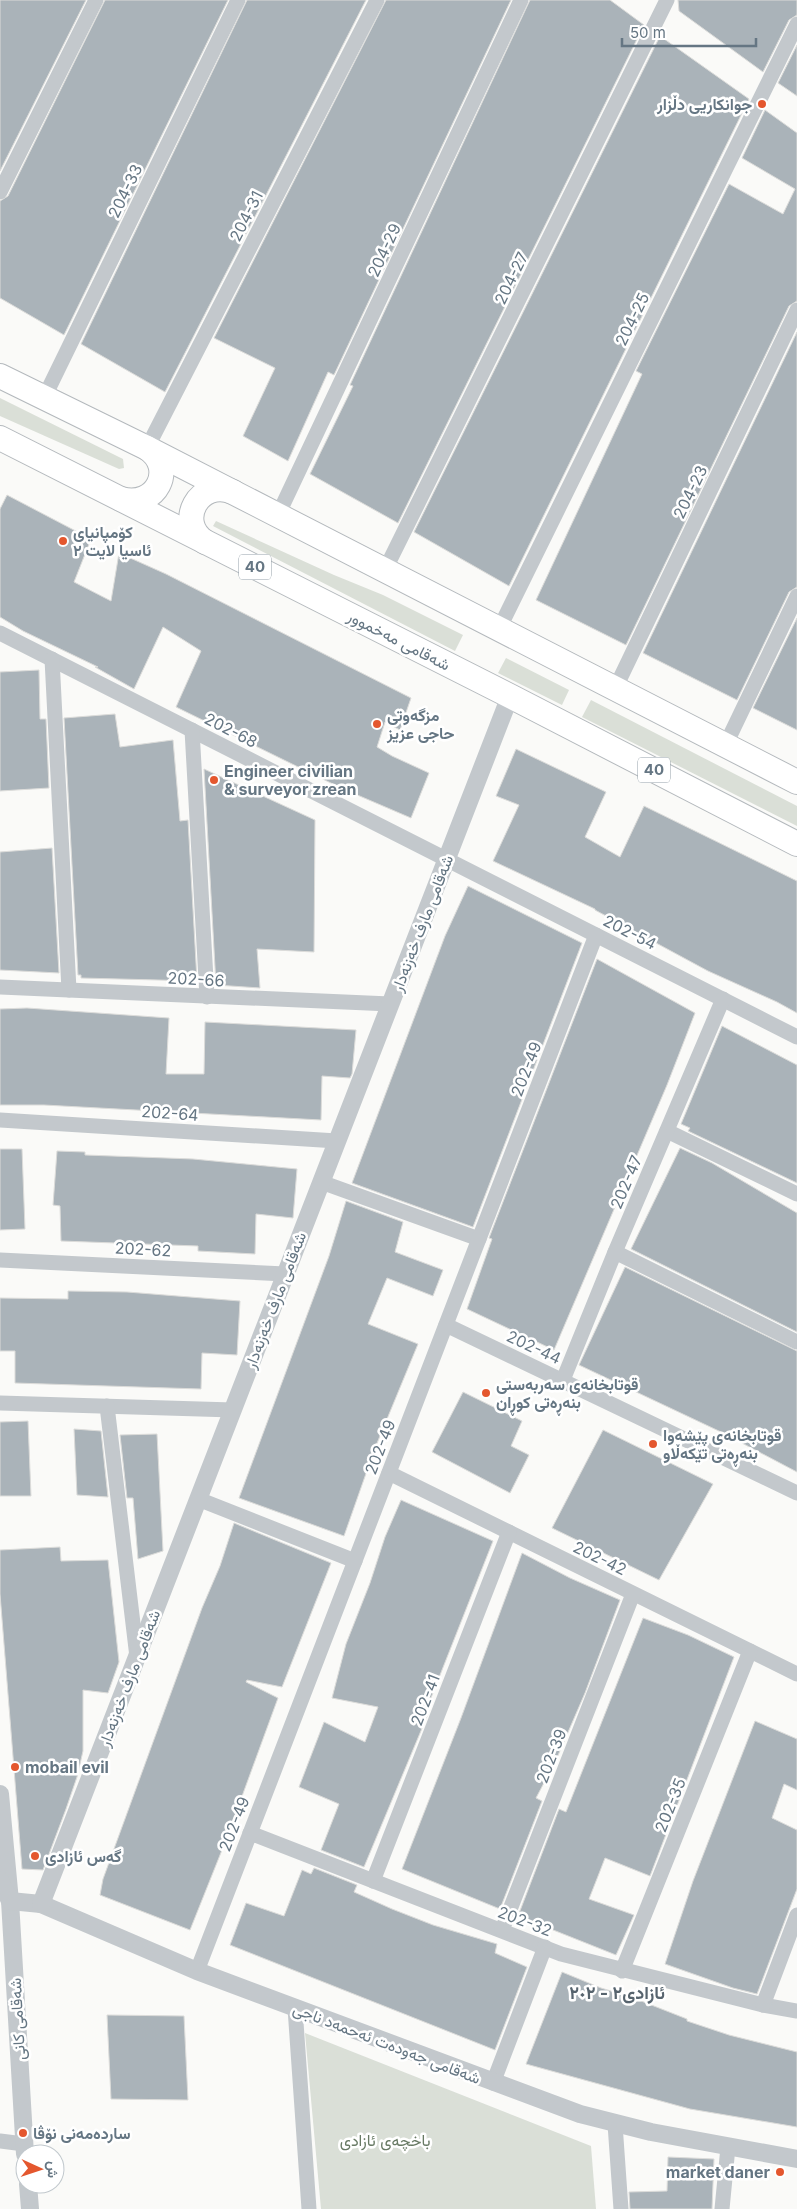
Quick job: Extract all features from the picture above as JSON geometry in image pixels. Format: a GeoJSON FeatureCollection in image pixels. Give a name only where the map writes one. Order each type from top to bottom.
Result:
{"type":"FeatureCollection","features":[{"type":"Feature","properties":{"kind":"highway"},"geometry":{"type":"LineString","coordinates":[[0,376],[147,448],[797,782]]}},
{"type":"Feature","properties":{"kind":"highway","name":"شەقامی مەخموور"},"geometry":{"type":"LineString","coordinates":[[0,438],[510,696],[797,844]]}},
{"type":"Feature","properties":{"kind":"highway"},"geometry":{"type":"LineString","coordinates":[[121,500],[131,502],[141,500],[150,496],[159,485],[160,466],[154,454],[147,448]]}},
{"type":"Feature","properties":{"kind":"highway"},"geometry":{"type":"LineString","coordinates":[[205,542],[195,532],[192,522],[195,504],[204,494],[212,490],[222,489],[235,493]]}},
{"type":"Feature","properties":{"kind":"street"},"geometry":{"type":"LineString","coordinates":[[0,192],[96,0]]}},
{"type":"Feature","properties":{"kind":"street","name":"204-33"},"geometry":{"type":"LineString","coordinates":[[44,398],[238,0]]}},
{"type":"Feature","properties":{"kind":"street","name":"204-31"},"geometry":{"type":"LineString","coordinates":[[147,448],[377,0]]}},
{"type":"Feature","properties":{"kind":"street","name":"204-29"},"geometry":{"type":"LineString","coordinates":[[278,515],[522,0]]}},
{"type":"Feature","properties":{"kind":"street","name":"204-27"},"geometry":{"type":"LineString","coordinates":[[385,570],[667,0]]}},
{"type":"Feature","properties":{"kind":"street","name":"204-25"},"geometry":{"type":"LineString","coordinates":[[499,629],[797,24]]}},
{"type":"Feature","properties":{"kind":"street","name":"204-23"},"geometry":{"type":"LineString","coordinates":[[615,689],[797,310]]}},
{"type":"Feature","properties":{"kind":"street"},"geometry":{"type":"LineString","coordinates":[[726,746],[797,596]]}},
{"type":"Feature","properties":{"kind":"street","name":"202-68"},"geometry":{"type":"LineString","coordinates":[[0,632],[447,859]]}},
{"type":"Feature","properties":{"kind":"street"},"geometry":{"type":"LineString","coordinates":[[52,659],[69,990]]}},
{"type":"Feature","properties":{"kind":"street","name":"شەقامی مارف خەزنەدار"},"geometry":{"type":"LineString","coordinates":[[41,1904],[510,696]]}},
{"type":"Feature","properties":{"kind":"street"},"geometry":{"type":"LineString","coordinates":[[192,730],[207,997]]}},
{"type":"Feature","properties":{"kind":"street","name":"202-54"},"geometry":{"type":"LineString","coordinates":[[447,859],[797,1037]]}},
{"type":"Feature","properties":{"kind":"street","name":"202-49"},"geometry":{"type":"LineString","coordinates":[[197,1971],[596,934]]}},
{"type":"Feature","properties":{"kind":"street","name":"202-66"},"geometry":{"type":"LineString","coordinates":[[0,987],[390,1004]]}},
{"type":"Feature","properties":{"kind":"street","name":"202-47"},"geometry":{"type":"LineString","coordinates":[[563,1380],[722,999]]}},
{"type":"Feature","properties":{"kind":"street","name":"202-64"},"geometry":{"type":"LineString","coordinates":[[0,1120],[337,1141]]}},
{"type":"Feature","properties":{"kind":"street"},"geometry":{"type":"LineString","coordinates":[[667,1131],[797,1194]]}},
{"type":"Feature","properties":{"kind":"street"},"geometry":{"type":"LineString","coordinates":[[321,1182],[479,1239]]}},
{"type":"Feature","properties":{"kind":"street"},"geometry":{"type":"LineString","coordinates":[[615,1252],[797,1342]]}},
{"type":"Feature","properties":{"kind":"street","name":"202-62"},"geometry":{"type":"LineString","coordinates":[[0,1260],[285,1274]]}},
{"type":"Feature","properties":{"kind":"street","name":"202-44"},"geometry":{"type":"LineString","coordinates":[[446,1325],[797,1493]]}},
{"type":"Feature","properties":{"kind":"street"},"geometry":{"type":"LineString","coordinates":[[0,1404],[233,1410]]}},
{"type":"Feature","properties":{"kind":"street"},"geometry":{"type":"LineString","coordinates":[[106,1406],[137,1657]]}},
{"type":"Feature","properties":{"kind":"street","name":"202-42"},"geometry":{"type":"LineString","coordinates":[[389,1473],[750,1651],[796,1671]]}},
{"type":"Feature","properties":{"kind":"street"},"geometry":{"type":"LineString","coordinates":[[198,1499],[355,1561]]}},
{"type":"Feature","properties":{"kind":"street","name":"202-41"},"geometry":{"type":"LineString","coordinates":[[373,1881],[509,1532]]}},
{"type":"Feature","properties":{"kind":"street","name":"202-39"},"geometry":{"type":"LineString","coordinates":[[502,1930],[633,1594]]}},
{"type":"Feature","properties":{"kind":"street","name":"202-35"},"geometry":{"type":"LineString","coordinates":[[622,1971],[750,1651]]}},
{"type":"Feature","properties":{"kind":"street","name":"شەقامی کانی"},"geometry":{"type":"LineString","coordinates":[[0,1794],[10,1901],[25,2144]]}},
{"type":"Feature","properties":{"kind":"street","name":"202-32"},"geometry":{"type":"LineString","coordinates":[[250,1833],[545,1947],[622,1971],[763,2005],[797,2011]]}},
{"type":"Feature","properties":{"kind":"street"},"geometry":{"type":"LineString","coordinates":[[0,1880],[10,1901]]}},
{"type":"Feature","properties":{"kind":"street","name":"شەقامی جەودەت ئەحمەد ناجی"},"geometry":{"type":"LineString","coordinates":[[10,1901],[41,1904],[197,1971],[554,2105],[615,2124],[797,2159]]}},
{"type":"Feature","properties":{"kind":"street"},"geometry":{"type":"LineString","coordinates":[[763,2005],[797,1915]]}},
{"type":"Feature","properties":{"kind":"street"},"geometry":{"type":"LineString","coordinates":[[494,2083],[545,1947]]}},
{"type":"Feature","properties":{"kind":"street"},"geometry":{"type":"LineString","coordinates":[[295,2008],[309,2209]]}},
{"type":"Feature","properties":{"kind":"street"},"geometry":{"type":"LineString","coordinates":[[615,2124],[621,2209]]}},
{"type":"Feature","properties":{"kind":"street"},"geometry":{"type":"LineString","coordinates":[[0,2141],[15,2146]]}},
{"type":"Feature","properties":{"kind":"street"},"geometry":{"type":"LineString","coordinates":[[722,2209],[728,2147]]}},
{"type":"Feature","properties":{"kind":"street"},"geometry":{"type":"LineString","coordinates":[[29,2194],[30,2209]]}},
{"type":"Feature","properties":{"kind":"green space"},"geometry":{"type":"Polygon","coordinates":[[[0,398],[123,459],[124,468],[119,469],[0,416],[0,398]]]}},
{"type":"Feature","properties":{"kind":"green space"},"geometry":{"type":"Polygon","coordinates":[[[216,521],[334,575],[383,595],[463,635],[455,651],[213,526],[216,521]]]}},
{"type":"Feature","properties":{"kind":"green space"},"geometry":{"type":"Polygon","coordinates":[[[506,658],[569,690],[562,705],[498,673],[506,658]]]}},
{"type":"Feature","properties":{"kind":"green space"},"geometry":{"type":"Polygon","coordinates":[[[591,700],[797,806],[797,826],[582,717],[591,700]]]}},
{"type":"Feature","properties":{"kind":"green space","name":"باخچەی ئازادی"},"geometry":{"type":"Polygon","coordinates":[[[305,2033],[591,2146],[596,2209],[321,2209],[305,2033]]]}},
{"type":"Feature","properties":{"kind":"building"},"geometry":{"type":"Polygon","coordinates":[[[0,0],[86,0],[0,171],[0,0]]]}},
{"type":"Feature","properties":{"kind":"building"},"geometry":{"type":"Polygon","coordinates":[[[105,0],[228,0],[64,335],[0,298],[0,201],[8,196],[105,0]]]}},
{"type":"Feature","properties":{"kind":"building"},"geometry":{"type":"Polygon","coordinates":[[[247,0],[366,0],[165,392],[81,344],[247,0]]]}},
{"type":"Feature","properties":{"kind":"building"},"geometry":{"type":"Polygon","coordinates":[[[386,0],[511,0],[334,375],[328,372],[288,461],[243,436],[275,368],[214,338],[386,0]]]}},
{"type":"Feature","properties":{"kind":"building"},"geometry":{"type":"Polygon","coordinates":[[[530,0],[610,0],[644,25],[398,523],[310,474],[353,386],[350,385],[530,0]]]}},
{"type":"Feature","properties":{"kind":"building"},"geometry":{"type":"Polygon","coordinates":[[[678,0],[797,0],[797,15],[789,20],[763,72],[679,11],[678,0]]]}},
{"type":"Feature","properties":{"kind":"building"},"geometry":{"type":"Polygon","coordinates":[[[660,36],[749,99],[509,586],[414,532],[660,36]]]}},
{"type":"Feature","properties":{"kind":"building"},"geometry":{"type":"Polygon","coordinates":[[[797,45],[797,96],[778,83],[797,45]]]}},
{"type":"Feature","properties":{"kind":"building"},"geometry":{"type":"Polygon","coordinates":[[[765,110],[797,133],[797,301],[789,306],[626,645],[536,600],[642,374],[636,371],[729,184],[783,214],[795,189],[742,158],[765,110]]]}},
{"type":"Feature","properties":{"kind":"building"},"geometry":{"type":"Polygon","coordinates":[[[797,332],[797,587],[789,592],[737,700],[643,653],[797,332]]]}},
{"type":"Feature","properties":{"kind":"building"},"geometry":{"type":"Polygon","coordinates":[[[7,495],[91,539],[74,582],[111,601],[119,553],[166,574],[411,698],[400,730],[385,722],[377,747],[429,773],[411,818],[341,788],[176,707],[201,651],[163,627],[134,689],[95,667],[98,667],[23,631],[0,617],[0,509],[7,495]]]}},
{"type":"Feature","properties":{"kind":"building"},"geometry":{"type":"Polygon","coordinates":[[[797,618],[797,730],[753,708],[797,618]]]}},
{"type":"Feature","properties":{"kind":"building"},"geometry":{"type":"Polygon","coordinates":[[[39,670],[40,719],[46,719],[49,788],[0,791],[0,672],[39,670]]]}},
{"type":"Feature","properties":{"kind":"building"},"geometry":{"type":"Polygon","coordinates":[[[115,714],[120,747],[173,740],[180,821],[188,820],[197,981],[81,978],[81,975],[78,975],[64,718],[115,714]]]}},
{"type":"Feature","properties":{"kind":"building"},"geometry":{"type":"Polygon","coordinates":[[[516,749],[606,792],[585,837],[620,857],[644,806],[797,881],[797,1013],[708,971],[595,909],[493,861],[519,805],[496,796],[516,749]]]}},
{"type":"Feature","properties":{"kind":"building"},"geometry":{"type":"Polygon","coordinates":[[[204,769],[315,820],[314,952],[257,949],[260,988],[216,985],[204,769]]]}},
{"type":"Feature","properties":{"kind":"building"},"geometry":{"type":"Polygon","coordinates":[[[52,848],[59,973],[0,970],[0,852],[52,848]]]}},
{"type":"Feature","properties":{"kind":"building"},"geometry":{"type":"Polygon","coordinates":[[[468,886],[582,943],[473,1227],[352,1183],[445,936],[468,886]]]}},
{"type":"Feature","properties":{"kind":"building"},"geometry":{"type":"Polygon","coordinates":[[[597,959],[695,1013],[667,1085],[554,1350],[467,1309],[492,1239],[489,1238],[597,959]]]}},
{"type":"Feature","properties":{"kind":"building"},"geometry":{"type":"Polygon","coordinates":[[[27,1008],[169,1018],[166,1074],[204,1074],[205,1022],[356,1030],[352,1074],[350,1078],[322,1076],[321,1120],[44,1105],[0,1105],[0,1009],[27,1008]]]}},
{"type":"Feature","properties":{"kind":"building"},"geometry":{"type":"Polygon","coordinates":[[[722,1026],[797,1065],[797,1183],[688,1131],[690,1128],[681,1124],[722,1026]]]}},
{"type":"Feature","properties":{"kind":"building"},"geometry":{"type":"Polygon","coordinates":[[[680,1148],[712,1163],[797,1213],[797,1332],[631,1249],[680,1148]]]}},
{"type":"Feature","properties":{"kind":"building"},"geometry":{"type":"Polygon","coordinates":[[[0,1149],[22,1149],[25,1229],[0,1230],[0,1149]]]}},
{"type":"Feature","properties":{"kind":"building"},"geometry":{"type":"Polygon","coordinates":[[[57,1151],[85,1152],[85,1155],[193,1159],[297,1169],[293,1218],[256,1214],[255,1254],[198,1251],[198,1246],[61,1241],[60,1206],[53,1205],[57,1151]]]}},
{"type":"Feature","properties":{"kind":"building"},"geometry":{"type":"Polygon","coordinates":[[[346,1201],[403,1222],[395,1252],[443,1270],[433,1296],[387,1278],[368,1324],[418,1344],[375,1448],[344,1536],[239,1498],[329,1256],[346,1201]]]}},
{"type":"Feature","properties":{"kind":"building"},"geometry":{"type":"Polygon","coordinates":[[[625,1267],[797,1351],[797,1472],[721,1432],[579,1365],[625,1267]]]}},
{"type":"Feature","properties":{"kind":"building"},"geometry":{"type":"Polygon","coordinates":[[[68,1291],[127,1292],[240,1301],[237,1355],[202,1353],[201,1389],[15,1383],[15,1351],[0,1351],[0,1298],[68,1299],[68,1291]]]}},
{"type":"Feature","properties":{"kind":"building"},"geometry":{"type":"Polygon","coordinates":[[[463,1392],[522,1421],[511,1446],[529,1455],[510,1493],[432,1452],[463,1392]]]}},
{"type":"Feature","properties":{"kind":"building"},"geometry":{"type":"Polygon","coordinates":[[[28,1421],[31,1496],[0,1496],[0,1422],[28,1421]]]}},
{"type":"Feature","properties":{"kind":"building"},"geometry":{"type":"Polygon","coordinates":[[[74,1429],[101,1431],[108,1497],[77,1495],[74,1429]]]}},
{"type":"Feature","properties":{"kind":"building"},"geometry":{"type":"Polygon","coordinates":[[[603,1430],[713,1484],[659,1580],[552,1528],[603,1430]]]}},
{"type":"Feature","properties":{"kind":"building"},"geometry":{"type":"Polygon","coordinates":[[[157,1434],[163,1551],[138,1559],[133,1498],[127,1498],[120,1435],[157,1434]]]}},
{"type":"Feature","properties":{"kind":"building"},"geometry":{"type":"Polygon","coordinates":[[[401,1500],[493,1541],[425,1713],[428,1714],[364,1867],[321,1850],[339,1804],[299,1787],[324,1722],[365,1742],[378,1707],[332,1698],[346,1644],[370,1583],[385,1537],[401,1500]]]}},
{"type":"Feature","properties":{"kind":"building"},"geometry":{"type":"Polygon","coordinates":[[[234,1523],[331,1563],[282,1687],[247,1680],[246,1682],[278,1698],[226,1840],[190,1930],[100,1895],[103,1879],[202,1608],[220,1566],[234,1523]]]}},
{"type":"Feature","properties":{"kind":"building"},"geometry":{"type":"Polygon","coordinates":[[[60,1547],[61,1561],[108,1560],[119,1662],[108,1693],[83,1690],[83,1751],[77,1777],[43,1870],[22,1869],[0,1594],[0,1550],[60,1547]]]}},
{"type":"Feature","properties":{"kind":"building"},"geometry":{"type":"Polygon","coordinates":[[[522,1553],[570,1578],[620,1600],[585,1693],[556,1760],[536,1798],[542,1801],[500,1909],[402,1869],[461,1718],[522,1553]]]}},
{"type":"Feature","properties":{"kind":"building"},"geometry":{"type":"Polygon","coordinates":[[[643,1618],[688,1635],[734,1657],[650,1876],[605,1858],[589,1899],[634,1915],[616,1955],[518,1916],[559,1809],[566,1812],[643,1618]]]}},
{"type":"Feature","properties":{"kind":"building"},"geometry":{"type":"Polygon","coordinates":[[[755,1721],[797,1739],[797,1790],[784,1784],[772,1818],[797,1830],[797,1889],[757,1994],[733,1988],[665,1964],[693,1881],[755,1721]]]}},
{"type":"Feature","properties":{"kind":"building"},"geometry":{"type":"Polygon","coordinates":[[[314,1868],[357,1885],[354,1892],[392,1909],[433,1925],[497,1944],[495,1953],[527,1967],[495,2050],[230,1945],[246,1903],[284,1916],[302,1870],[311,1874],[314,1868]]]}},
{"type":"Feature","properties":{"kind":"building"},"geometry":{"type":"Polygon","coordinates":[[[562,1972],[601,1988],[631,1997],[687,2019],[687,2021],[729,2035],[797,2052],[797,2127],[690,2109],[526,2064],[562,1972]]]}},
{"type":"Feature","properties":{"kind":"building"},"geometry":{"type":"Polygon","coordinates":[[[107,2015],[184,2016],[188,2100],[111,2099],[107,2015]]]}},
{"type":"Feature","properties":{"kind":"building"},"geometry":{"type":"Polygon","coordinates":[[[668,2157],[714,2159],[712,2209],[630,2209],[629,2192],[667,2191],[668,2157]]]}},
{"type":"Feature","properties":{"kind":"place","name":"جوانکاریی دڵزار"},"geometry":{"type":"Point","coordinates":[762,104]}},
{"type":"Feature","properties":{"kind":"place","name":"کۆمپانیای ئاسیا لایت ٢"},"geometry":{"type":"Point","coordinates":[63,541]}},
{"type":"Feature","properties":{"kind":"place","name":"مزگەوتی حاجی عزیز"},"geometry":{"type":"Point","coordinates":[377,724]}},
{"type":"Feature","properties":{"kind":"place","name":"Engineer civilian & surveyor zrean"},"geometry":{"type":"Point","coordinates":[214,780]}},
{"type":"Feature","properties":{"kind":"place","name":"قوتابخانەی سەربەستی بنەڕەتی کوڕان"},"geometry":{"type":"Point","coordinates":[486,1393]}},
{"type":"Feature","properties":{"kind":"place","name":"قوتابخانەی پێشەوا بنەڕەتی تێکەڵاو"},"geometry":{"type":"Point","coordinates":[653,1444]}},
{"type":"Feature","properties":{"kind":"place","name":"mobail evil"},"geometry":{"type":"Point","coordinates":[15,1767]}},
{"type":"Feature","properties":{"kind":"place","name":"گەس ئازادی"},"geometry":{"type":"Point","coordinates":[35,1856]}},
{"type":"Feature","properties":{"kind":"place","name":"ساردەمەنی نۆڤا"},"geometry":{"type":"Point","coordinates":[23,2133]}},
{"type":"Feature","properties":{"kind":"place","name":"market daner"},"geometry":{"type":"Point","coordinates":[780,2172]}},
{"type":"Feature","properties":{"kind":"district","name":"ئازادی٢ - ٢٠٢"},"geometry":{"type":"Point","coordinates":[617,1993]}}]}
